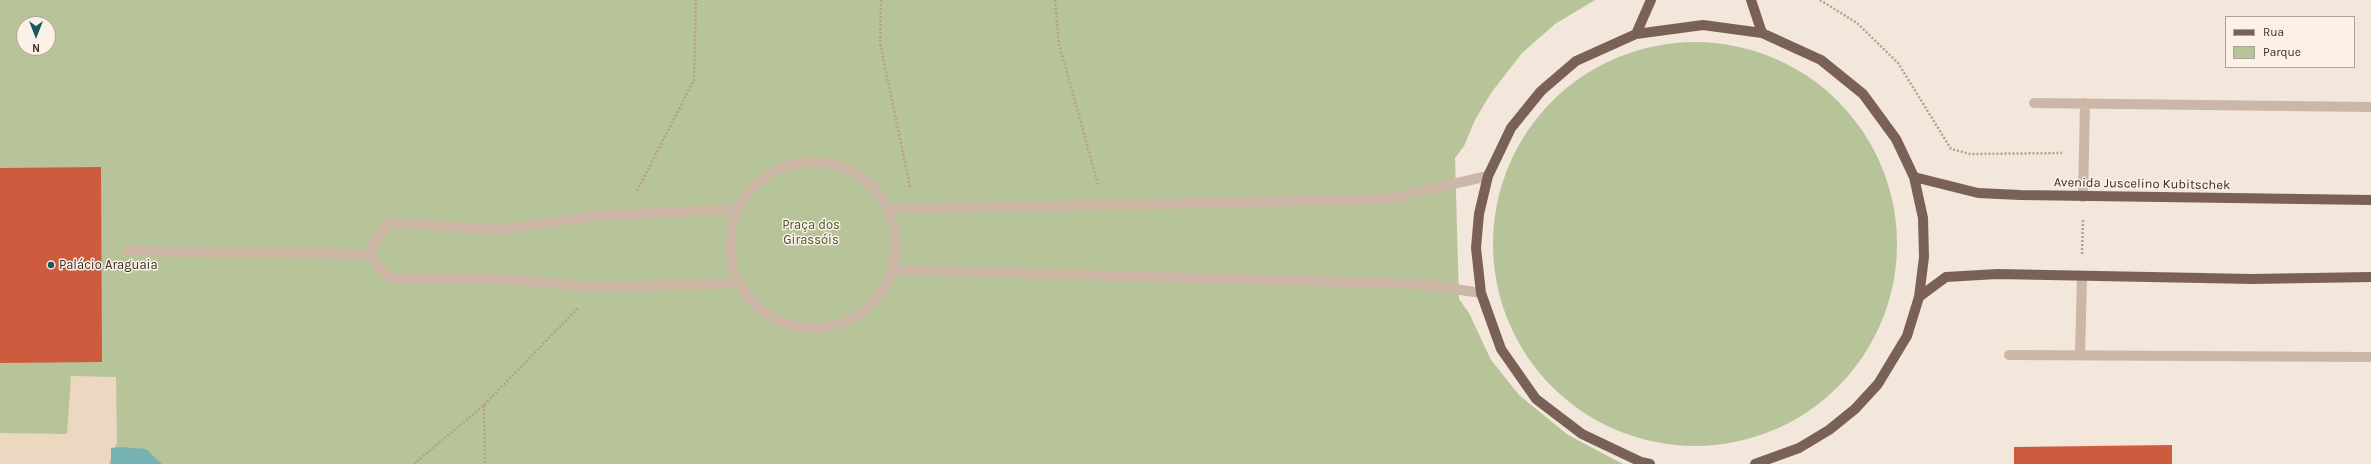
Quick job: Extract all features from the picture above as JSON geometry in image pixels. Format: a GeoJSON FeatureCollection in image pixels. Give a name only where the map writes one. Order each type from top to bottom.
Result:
{"type":"FeatureCollection","features":[{"type":"Feature","properties":{"kind":"main road"},"geometry":{"type":"LineString","coordinates":[[1636,34],[1651,0]]}},
{"type":"Feature","properties":{"kind":"main road"},"geometry":{"type":"LineString","coordinates":[[1751,0],[1762,33]]}},
{"type":"Feature","properties":{"kind":"main road"},"geometry":{"type":"LineString","coordinates":[[1644,463],[1582,434],[1536,399],[1501,349],[1481,292],[1476,248],[1479,214],[1488,176],[1511,128],[1541,91],[1576,61],[1636,34],[1703,25],[1762,33],[1821,60],[1863,94],[1896,139],[1914,177],[1923,218],[1924,257],[1919,297],[1907,336],[1878,384],[1855,409],[1829,430],[1799,448],[1756,464]]}},
{"type":"Feature","properties":{"kind":"main road","name":"Avenida Juscelino Kubitschek"},"geometry":{"type":"LineString","coordinates":[[1914,177],[1978,193],[2371,200]]}},
{"type":"Feature","properties":{"kind":"main road"},"geometry":{"type":"LineString","coordinates":[[1919,297],[1946,277],[1997,274],[2252,279],[2371,277]]}},
{"type":"Feature","properties":{"kind":"street"},"geometry":{"type":"LineString","coordinates":[[2034,103],[2371,107]]}},
{"type":"Feature","properties":{"kind":"street"},"geometry":{"type":"LineString","coordinates":[[2083,196],[2085,103]]}},
{"type":"Feature","properties":{"kind":"street"},"geometry":{"type":"LineString","coordinates":[[800,163],[827,163],[852,171],[874,187],[889,209],[896,229],[897,249],[893,270],[881,294],[862,312],[838,324],[812,327],[783,322],[757,306],[739,283],[731,259],[730,233],[738,208],[753,187],[775,171],[800,163]]}},
{"type":"Feature","properties":{"kind":"street"},"geometry":{"type":"LineString","coordinates":[[889,209],[1391,198],[1488,176]]}},
{"type":"Feature","properties":{"kind":"street"},"geometry":{"type":"LineString","coordinates":[[368,254],[388,223],[500,230],[592,216],[738,208]]}},
{"type":"Feature","properties":{"kind":"street"},"geometry":{"type":"LineString","coordinates":[[128,251],[368,254],[391,279],[500,279],[598,287],[739,283]]}},
{"type":"Feature","properties":{"kind":"street"},"geometry":{"type":"LineString","coordinates":[[893,270],[1421,284],[1481,292]]}},
{"type":"Feature","properties":{"kind":"street"},"geometry":{"type":"LineString","coordinates":[[2080,355],[2082,276]]}},
{"type":"Feature","properties":{"kind":"street"},"geometry":{"type":"LineString","coordinates":[[2009,355],[2371,357]]}},
{"type":"Feature","properties":{"kind":"path"},"geometry":{"type":"LineString","coordinates":[[624,214],[694,80],[696,0]]}},
{"type":"Feature","properties":{"kind":"path"},"geometry":{"type":"LineString","coordinates":[[881,0],[880,43],[915,208]]}},
{"type":"Feature","properties":{"kind":"path"},"geometry":{"type":"LineString","coordinates":[[1055,0],[1059,44],[1104,205]]}},
{"type":"Feature","properties":{"kind":"path"},"geometry":{"type":"LineString","coordinates":[[1820,0],[1861,26],[1898,64],[1951,149],[1970,154],[2084,153]]}},
{"type":"Feature","properties":{"kind":"path"},"geometry":{"type":"LineString","coordinates":[[2082,276],[2083,196]]}},
{"type":"Feature","properties":{"kind":"path"},"geometry":{"type":"LineString","coordinates":[[414,464],[484,405],[598,287]]}},
{"type":"Feature","properties":{"kind":"path"},"geometry":{"type":"LineString","coordinates":[[484,405],[485,464]]}},
{"type":"Feature","properties":{"kind":"green space","name":"Praça dos Girassóis"},"geometry":{"type":"Polygon","coordinates":[[[0,0],[1595,0],[1555,24],[1522,53],[1491,93],[1475,120],[1464,146],[1455,158],[1459,299],[1469,313],[1491,360],[1519,395],[1568,435],[1623,464],[0,464],[0,0]]]}},
{"type":"Feature","properties":{"kind":"green space"},"geometry":{"type":"Polygon","coordinates":[[[1695,42],[1734,46],[1754,51],[1772,58],[1807,76],[1838,101],[1863,132],[1881,167],[1888,185],[1893,205],[1897,244],[1893,283],[1888,303],[1881,321],[1863,356],[1838,387],[1807,412],[1772,430],[1754,437],[1734,442],[1695,446],[1656,442],[1636,437],[1618,430],[1583,412],[1552,387],[1527,356],[1509,321],[1502,303],[1497,283],[1493,244],[1497,205],[1502,185],[1509,167],[1527,132],[1552,101],[1583,76],[1618,58],[1636,51],[1656,46],[1695,42]]]}},
{"type":"Feature","properties":{"kind":"shaded area"},"geometry":{"type":"Polygon","coordinates":[[[71,376],[116,377],[117,442],[109,464],[0,464],[0,433],[67,434],[71,376]]]}},
{"type":"Feature","properties":{"kind":"water"},"geometry":{"type":"Polygon","coordinates":[[[120,447],[146,449],[162,464],[111,464],[111,448],[120,447]]]}},
{"type":"Feature","properties":{"kind":"building","name":"Palácio Araguaia"},"geometry":{"type":"Polygon","coordinates":[[[101,167],[102,362],[0,363],[0,168],[101,167]]]}},
{"type":"Feature","properties":{"kind":"building"},"geometry":{"type":"Polygon","coordinates":[[[2172,445],[2172,464],[2014,464],[2014,447],[2172,445]]]}},
{"type":"Feature","properties":{"kind":"place","name":"Palácio Araguaia"},"geometry":{"type":"Point","coordinates":[51,265]}}]}
